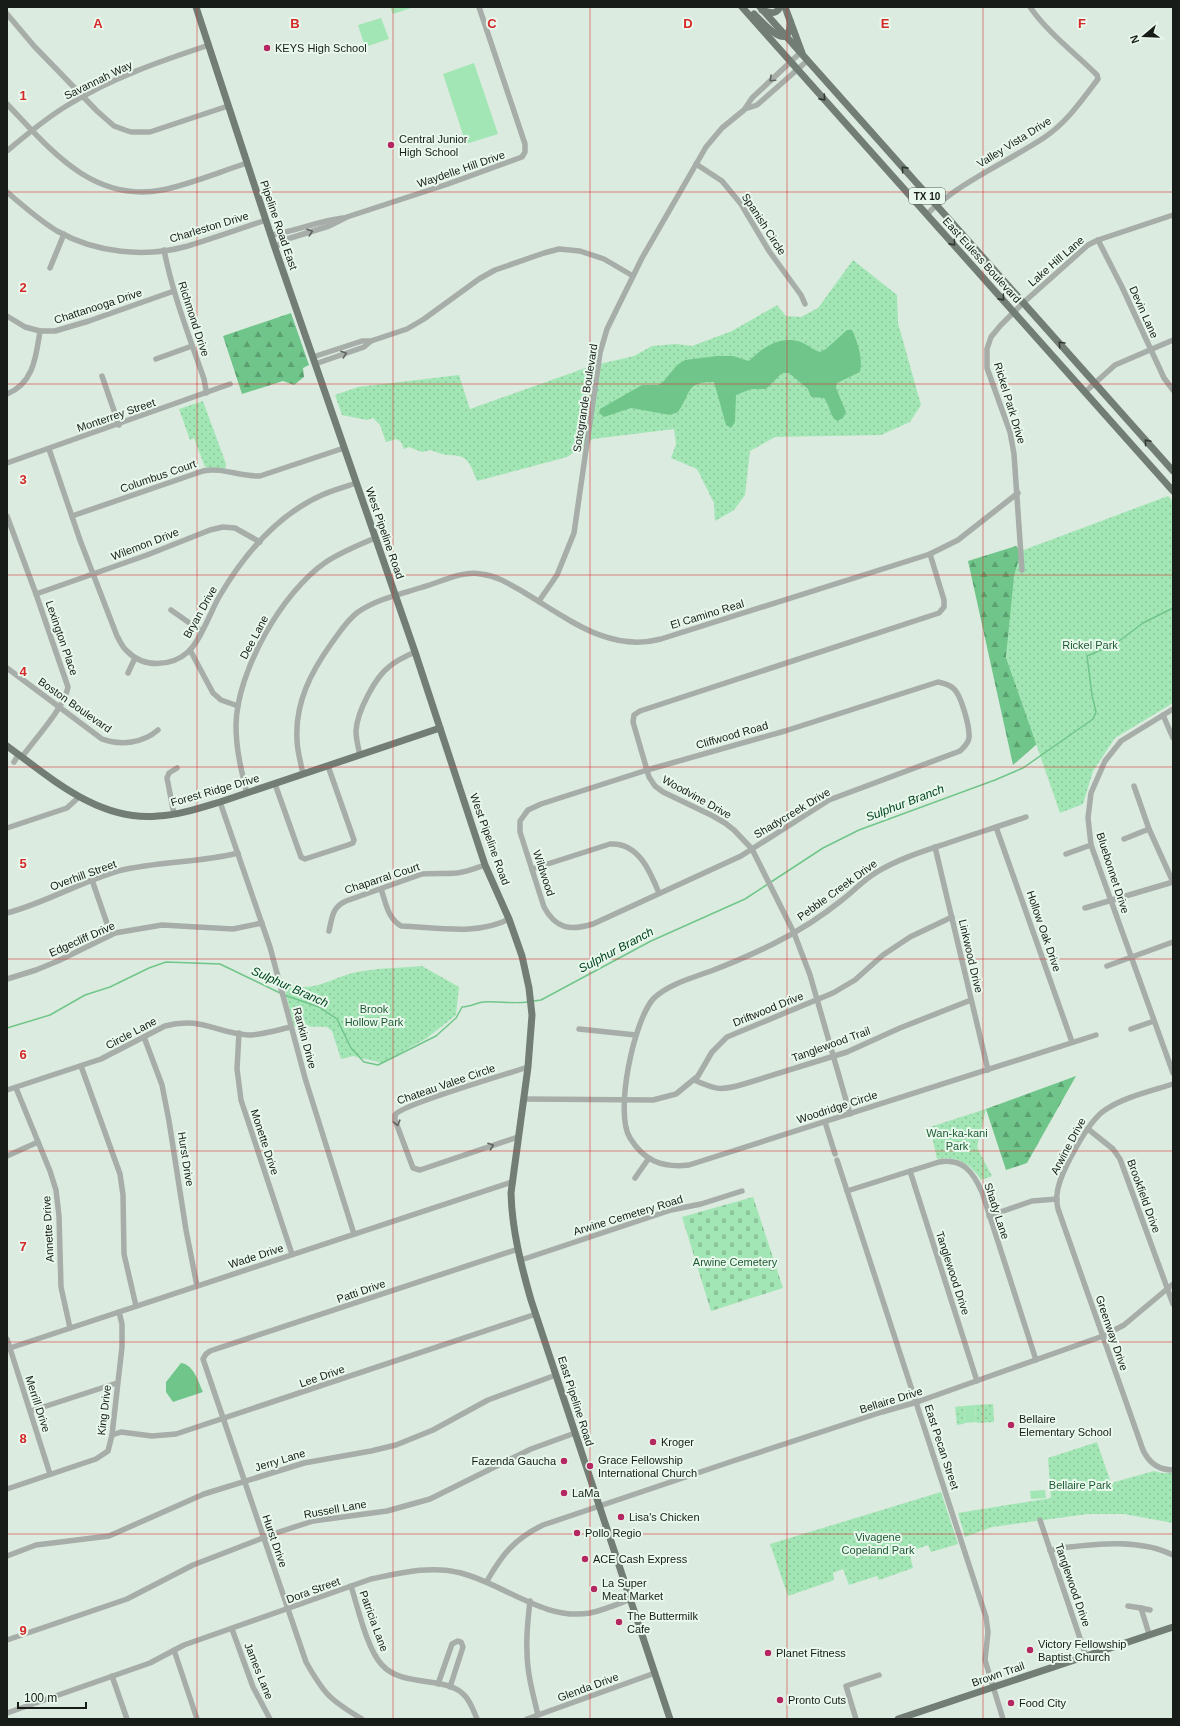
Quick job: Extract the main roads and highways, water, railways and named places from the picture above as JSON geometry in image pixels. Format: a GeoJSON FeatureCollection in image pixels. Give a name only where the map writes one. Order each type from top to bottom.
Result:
{"type":"FeatureCollection","features":[{"type":"Feature","properties":{"kind":"main road","name":"Pipeline Road East"},"geometry":{"type":"LineString","coordinates":[[196,7],[275,248],[344,448]]}},
{"type":"Feature","properties":{"kind":"main road","name":"East Euless Boulevard"},"geometry":{"type":"LineString","coordinates":[[742,7],[1173,491]]}},
{"type":"Feature","properties":{"kind":"main road"},"geometry":{"type":"LineString","coordinates":[[746,7],[777,36],[784,35],[791,29],[790,21]]}},
{"type":"Feature","properties":{"kind":"main road"},"geometry":{"type":"LineString","coordinates":[[761,9],[774,13],[778,12],[780,7]]}},
{"type":"Feature","properties":{"kind":"main road"},"geometry":{"type":"LineString","coordinates":[[785,7],[803,57]]}},
{"type":"Feature","properties":{"kind":"main road","name":"East Euless Boulevard"},"geometry":{"type":"LineString","coordinates":[[761,9],[1173,471]]}},
{"type":"Feature","properties":{"kind":"main road","name":"West Pipeline Road"},"geometry":{"type":"LineString","coordinates":[[344,448],[415,652],[485,865],[509,919],[522,956],[529,988],[532,1015],[528,1067],[512,1182],[511,1209],[518,1249]]}},
{"type":"Feature","properties":{"kind":"main road","name":"Forest Ridge Drive"},"geometry":{"type":"LineString","coordinates":[[7,746],[79,797],[105,809],[132,816],[158,816],[174,814],[220,802],[440,728]]}},
{"type":"Feature","properties":{"kind":"main road","name":"East Pipeline Road"},"geometry":{"type":"LineString","coordinates":[[518,1249],[536,1314],[670,1719]]}},
{"type":"Feature","properties":{"kind":"main road","name":"Brown Trail"},"geometry":{"type":"LineString","coordinates":[[898,1719],[1173,1626]]}},
{"type":"Feature","properties":{"kind":"water"},"geometry":{"type":"Polygon","coordinates":[[[847,330],[852,330],[856,340],[861,367],[860,372],[837,383],[836,388],[846,412],[843,418],[837,421],[832,416],[824,398],[811,397],[808,389],[789,373],[782,373],[766,389],[751,389],[736,395],[735,422],[731,428],[726,425],[714,382],[705,382],[694,386],[690,390],[678,412],[670,415],[631,408],[604,417],[599,413],[600,409],[642,385],[658,385],[663,382],[677,365],[685,360],[717,356],[733,356],[749,361],[766,347],[779,341],[786,340],[801,342],[820,352],[826,349],[847,330]]]}},
{"type":"Feature","properties":{"kind":"water"},"geometry":{"type":"Polygon","coordinates":[[[181,1363],[185,1364],[192,1370],[203,1392],[173,1402],[166,1392],[166,1382],[181,1363]]]}},
{"type":"Feature","properties":{"kind":"waterway","name":"Sulphur Branch"},"geometry":{"type":"LineString","coordinates":[[771,882],[823,848],[859,830],[995,780],[1023,768],[1093,719],[1096,712],[1092,695],[1087,656],[1115,644],[1143,623],[1173,608]]}},
{"type":"Feature","properties":{"kind":"waterway","name":"Sulphur Branch"},"geometry":{"type":"LineString","coordinates":[[534,1001],[541,1000],[651,941],[745,899],[768,884]]}},
{"type":"Feature","properties":{"kind":"waterway","name":"Sulphur Branch"},"geometry":{"type":"LineString","coordinates":[[7,1028],[50,1015],[85,995],[110,987],[149,968],[166,962],[220,964],[280,993]]}},
{"type":"Feature","properties":{"kind":"waterway","name":"Sulphur Branch"},"geometry":{"type":"LineString","coordinates":[[284,995],[319,1007],[337,1019],[351,1048],[364,1062],[378,1065],[436,1036],[456,1018],[462,1007],[483,1002],[528,1002]]}},
{"type":"Feature","properties":{"kind":"place","name":"KEYS High School"},"geometry":{"type":"Point","coordinates":[267,48]}},
{"type":"Feature","properties":{"kind":"place","name":"Central Junior High School"},"geometry":{"type":"Point","coordinates":[391,145]}},
{"type":"Feature","properties":{"kind":"place","name":"Bellaire Elementary School"},"geometry":{"type":"Point","coordinates":[1011,1425]}},
{"type":"Feature","properties":{"kind":"place","name":"Kroger"},"geometry":{"type":"Point","coordinates":[653,1442]}},
{"type":"Feature","properties":{"kind":"place","name":"Fazenda Gaucha"},"geometry":{"type":"Point","coordinates":[564,1461]}},
{"type":"Feature","properties":{"kind":"place","name":"Grace Fellowship International Church"},"geometry":{"type":"Point","coordinates":[590,1466]}},
{"type":"Feature","properties":{"kind":"place","name":"LaMa"},"geometry":{"type":"Point","coordinates":[564,1493]}},
{"type":"Feature","properties":{"kind":"place","name":"Lisa's Chicken"},"geometry":{"type":"Point","coordinates":[621,1517]}},
{"type":"Feature","properties":{"kind":"place","name":"Pollo Regio"},"geometry":{"type":"Point","coordinates":[577,1533]}},
{"type":"Feature","properties":{"kind":"place","name":"ACE Cash Express"},"geometry":{"type":"Point","coordinates":[585,1559]}},
{"type":"Feature","properties":{"kind":"place","name":"La Super Meat Market"},"geometry":{"type":"Point","coordinates":[594,1589]}},
{"type":"Feature","properties":{"kind":"place","name":"The Buttermilk Cafe"},"geometry":{"type":"Point","coordinates":[619,1622]}},
{"type":"Feature","properties":{"kind":"place","name":"Victory Fellowship Baptist Church"},"geometry":{"type":"Point","coordinates":[1030,1650]}},
{"type":"Feature","properties":{"kind":"place","name":"Planet Fitness"},"geometry":{"type":"Point","coordinates":[768,1653]}},
{"type":"Feature","properties":{"kind":"place","name":"Pronto Cuts"},"geometry":{"type":"Point","coordinates":[780,1700]}},
{"type":"Feature","properties":{"kind":"place","name":"Food City"},"geometry":{"type":"Point","coordinates":[1011,1703]}},
{"type":"Feature","properties":{"kind":"park label","name":"Rickel Park"},"geometry":{"type":"Point","coordinates":[1090,645]}},
{"type":"Feature","properties":{"kind":"park label","name":"Brook Hollow Park"},"geometry":{"type":"Point","coordinates":[374,1015]}},
{"type":"Feature","properties":{"kind":"park label","name":"Wan-ka-kani Park"},"geometry":{"type":"Point","coordinates":[957,1139]}},
{"type":"Feature","properties":{"kind":"park label","name":"Arwine Cemetery"},"geometry":{"type":"Point","coordinates":[735,1262]}},
{"type":"Feature","properties":{"kind":"park label","name":"Bellaire Park"},"geometry":{"type":"Point","coordinates":[1080,1485]}},
{"type":"Feature","properties":{"kind":"park label","name":"Vivagene Copeland Park"},"geometry":{"type":"Point","coordinates":[878,1543]}}]}
